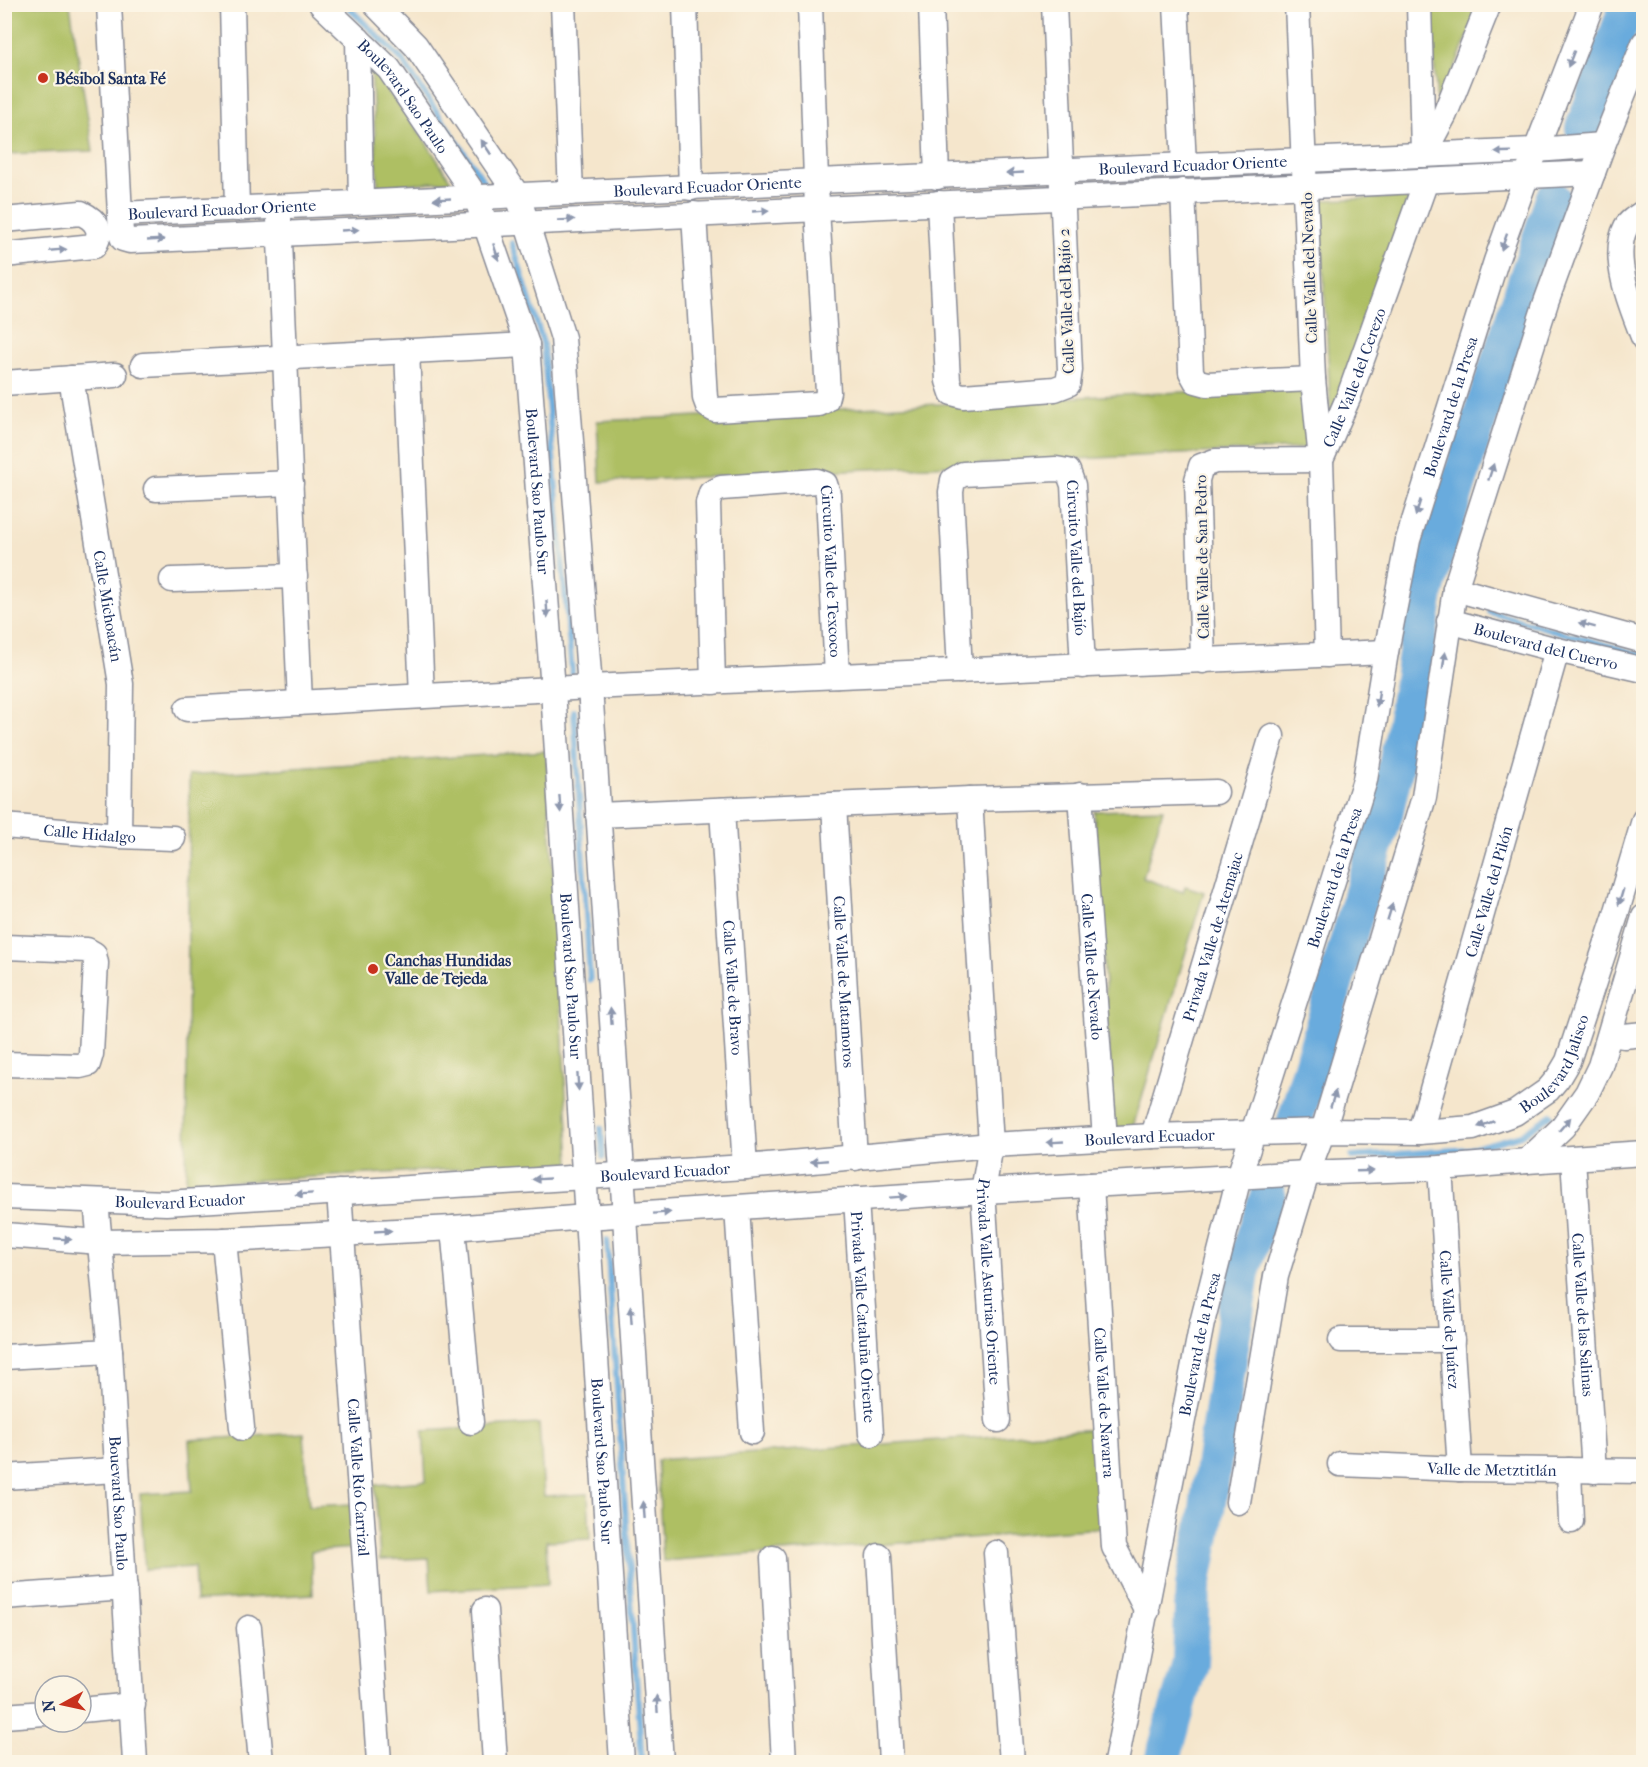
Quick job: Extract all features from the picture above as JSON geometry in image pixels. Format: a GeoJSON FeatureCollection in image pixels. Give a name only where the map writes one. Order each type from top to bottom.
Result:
{"type":"FeatureCollection","features":[{"type":"Feature","properties":{"kind":"street"},"geometry":{"type":"LineString","coordinates":[[109,4],[120,214]]}},
{"type":"Feature","properties":{"kind":"street"},"geometry":{"type":"LineString","coordinates":[[232,4],[237,208]]}},
{"type":"Feature","properties":{"kind":"street","name":"Boulevard Sao Paulo"},"geometry":{"type":"LineString","coordinates":[[321,4],[389,69],[476,197]]}},
{"type":"Feature","properties":{"kind":"street"},"geometry":{"type":"LineString","coordinates":[[375,4],[416,46],[518,196],[563,338],[590,687],[661,1762]]}},
{"type":"Feature","properties":{"kind":"street"},"geometry":{"type":"LineString","coordinates":[[563,4],[571,193]]}},
{"type":"Feature","properties":{"kind":"street"},"geometry":{"type":"LineString","coordinates":[[685,4],[691,188]]}},
{"type":"Feature","properties":{"kind":"street"},"geometry":{"type":"LineString","coordinates":[[694,214],[705,398],[708,406],[715,410],[819,404],[826,400],[828,392],[817,209],[810,4]]}},
{"type":"Feature","properties":{"kind":"street"},"geometry":{"type":"LineString","coordinates":[[930,4],[937,177]]}},
{"type":"Feature","properties":{"kind":"street"},"geometry":{"type":"LineString","coordinates":[[1054,4],[1062,197]]}},
{"type":"Feature","properties":{"kind":"street"},"geometry":{"type":"LineString","coordinates":[[1176,4],[1184,165]]}},
{"type":"Feature","properties":{"kind":"street","name":"Calle Valle del Nevado"},"geometry":{"type":"LineString","coordinates":[[1297,4],[1313,379],[1321,460]]}},
{"type":"Feature","properties":{"kind":"street"},"geometry":{"type":"LineString","coordinates":[[1419,4],[1423,155]]}},
{"type":"Feature","properties":{"kind":"street"},"geometry":{"type":"LineString","coordinates":[[1423,155],[1445,114],[1489,4]]}},
{"type":"Feature","properties":{"kind":"street","name":"Boulevard de la Presa"},"geometry":{"type":"LineString","coordinates":[[1116,1762],[1202,1323],[1239,1177],[1365,780],[1386,652],[1408,540],[1497,261],[1536,150],[1592,4]]}},
{"type":"Feature","properties":{"kind":"street"},"geometry":{"type":"LineString","coordinates":[[358,39],[361,202]]}},
{"type":"Feature","properties":{"kind":"street"},"geometry":{"type":"LineString","coordinates":[[1238,1502],[1276,1276],[1307,1173],[1323,1131],[1424,797],[1455,589],[1546,302],[1603,145],[1644,43]]}},
{"type":"Feature","properties":{"kind":"street","name":"Boulevard Ecuador Oriente"},"geometry":{"type":"LineString","coordinates":[[1593,173],[130,241],[123,239],[121,234],[120,214],[1536,150],[1603,145]]}},
{"type":"Feature","properties":{"kind":"street","name":"Calle Valle del Cerezo"},"geometry":{"type":"LineString","coordinates":[[1327,655],[1321,460],[1349,396],[1426,181]]}},
{"type":"Feature","properties":{"kind":"street"},"geometry":{"type":"LineString","coordinates":[[1183,191],[1191,372],[1196,381],[1207,384],[1313,379]]}},
{"type":"Feature","properties":{"kind":"street","name":"Boulevard Sao Paulo Sur"},"geometry":{"type":"LineString","coordinates":[[476,197],[527,345],[553,690],[622,1762]]}},
{"type":"Feature","properties":{"kind":"street","name":"Calle Valle del Bajío 2"},"geometry":{"type":"LineString","coordinates":[[939,203],[948,381],[952,393],[963,396],[1055,389],[1068,384],[1070,370],[1062,197]]}},
{"type":"Feature","properties":{"kind":"street"},"geometry":{"type":"LineString","coordinates":[[279,207],[300,703]]}},
{"type":"Feature","properties":{"kind":"street"},"geometry":{"type":"LineString","coordinates":[[1644,212],[1627,225],[1621,242],[1623,280],[1644,339]]}},
{"type":"Feature","properties":{"kind":"street"},"geometry":{"type":"LineString","coordinates":[[4,220],[81,213],[91,217],[95,222],[99,230],[99,239],[94,246],[4,255]]}},
{"type":"Feature","properties":{"kind":"street"},"geometry":{"type":"LineString","coordinates":[[143,365],[527,345]]}},
{"type":"Feature","properties":{"kind":"street"},"geometry":{"type":"LineString","coordinates":[[407,351],[422,696]]}},
{"type":"Feature","properties":{"kind":"street"},"geometry":{"type":"LineString","coordinates":[[4,383],[115,375]]}},
{"type":"Feature","properties":{"kind":"street","name":"Calle Michoacán"},"geometry":{"type":"LineString","coordinates":[[71,378],[121,684],[119,836]]}},
{"type":"Feature","properties":{"kind":"street","name":"Calle Valle de San Pedro"},"geometry":{"type":"LineString","coordinates":[[1203,661],[1197,480],[1201,466],[1215,461],[1321,460]]}},
{"type":"Feature","properties":{"kind":"street","name":"Circuito Valle del Bajío"},"geometry":{"type":"LineString","coordinates":[[960,671],[951,492],[954,480],[963,474],[1056,469],[1068,471],[1073,485],[1083,666]]}},
{"type":"Feature","properties":{"kind":"street","name":"Circuito Valle de Texcoco"},"geometry":{"type":"LineString","coordinates":[[713,682],[708,502],[711,493],[721,488],[817,481],[825,484],[828,494],[837,676]]}},
{"type":"Feature","properties":{"kind":"street"},"geometry":{"type":"LineString","coordinates":[[156,489],[291,483]]}},
{"type":"Feature","properties":{"kind":"street"},"geometry":{"type":"LineString","coordinates":[[172,580],[295,576]]}},
{"type":"Feature","properties":{"kind":"street","name":"Boulevard del Cuervo"},"geometry":{"type":"LineString","coordinates":[[1455,589],[1644,641]]}},
{"type":"Feature","properties":{"kind":"street","name":"Boulevard del Cuervo"},"geometry":{"type":"LineString","coordinates":[[1449,621],[1557,650],[1644,670]]}},
{"type":"Feature","properties":{"kind":"street","name":"Calle Valle del Pilón"},"geometry":{"type":"LineString","coordinates":[[1420,1132],[1557,650]]}},
{"type":"Feature","properties":{"kind":"street"},"geometry":{"type":"LineString","coordinates":[[187,709],[590,687],[1386,652]]}},
{"type":"Feature","properties":{"kind":"street","name":"Privada Valle de Atemajac"},"geometry":{"type":"LineString","coordinates":[[1153,1136],[1272,736]]}},
{"type":"Feature","properties":{"kind":"street"},"geometry":{"type":"LineString","coordinates":[[598,815],[970,799],[1216,792]]}},
{"type":"Feature","properties":{"kind":"street","name":"Calle Valle de Nevado"},"geometry":{"type":"LineString","coordinates":[[1080,795],[1105,1139]]}},
{"type":"Feature","properties":{"kind":"street","name":"Privada Valle Asturias Oriente"},"geometry":{"type":"LineString","coordinates":[[970,799],[991,1145],[982,1191],[998,1420]]}},
{"type":"Feature","properties":{"kind":"street","name":"Calle Valle de Matamoros"},"geometry":{"type":"LineString","coordinates":[[834,805],[855,1158]]}},
{"type":"Feature","properties":{"kind":"street","name":"Calle Valle de Bravo"},"geometry":{"type":"LineString","coordinates":[[722,810],[745,1167]]}},
{"type":"Feature","properties":{"kind":"street","name":"Boulevard Jalisco"},"geometry":{"type":"LineString","coordinates":[[1323,1131],[1420,1132],[1473,1128],[1515,1113],[1548,1090],[1568,1061],[1615,918],[1644,820]]}},
{"type":"Feature","properties":{"kind":"street","name":"Calle Hidalgo"},"geometry":{"type":"LineString","coordinates":[[4,826],[119,836],[173,838]]}},
{"type":"Feature","properties":{"kind":"street","name":"Boulevard Jalisco"},"geometry":{"type":"LineString","coordinates":[[1527,1161],[1563,1127],[1587,1093],[1600,1066],[1644,917]]}},
{"type":"Feature","properties":{"kind":"street"},"geometry":{"type":"LineString","coordinates":[[4,947],[87,950],[94,954],[96,963],[91,1054],[88,1064],[80,1066],[4,1064]]}},
{"type":"Feature","properties":{"kind":"street"},"geometry":{"type":"LineString","coordinates":[[1610,1034],[1624,1036],[1644,1034]]}},
{"type":"Feature","properties":{"kind":"street","name":"Boulevard Ecuador"},"geometry":{"type":"LineString","coordinates":[[4,1197],[166,1203],[745,1167],[991,1145],[1153,1136],[1323,1131]]}},
{"type":"Feature","properties":{"kind":"street"},"geometry":{"type":"LineString","coordinates":[[4,1234],[101,1242],[224,1240],[453,1228],[982,1191],[1440,1168],[1644,1153]]}},
{"type":"Feature","properties":{"kind":"street","name":"Calle Valle de las Salinas"},"geometry":{"type":"LineString","coordinates":[[1573,1159],[1594,1471]]}},
{"type":"Feature","properties":{"kind":"street","name":"Calle Valle de Juárez"},"geometry":{"type":"LineString","coordinates":[[1440,1168],[1460,1469]]}},
{"type":"Feature","properties":{"kind":"street","name":"Calle Valle de Navarra"},"geometry":{"type":"LineString","coordinates":[[1091,1185],[1113,1547],[1147,1611]]}},
{"type":"Feature","properties":{"kind":"street","name":"Calle Valle Río Carrizal"},"geometry":{"type":"LineString","coordinates":[[339,1192],[379,1762]]}},
{"type":"Feature","properties":{"kind":"street","name":"Privada Valle Cataluña Oriente"},"geometry":{"type":"LineString","coordinates":[[856,1199],[871,1434]]}},
{"type":"Feature","properties":{"kind":"street","name":"Bouevard Sao Paulo"},"geometry":{"type":"LineString","coordinates":[[96,1201],[110,1351],[135,1762]]}},
{"type":"Feature","properties":{"kind":"street"},"geometry":{"type":"LineString","coordinates":[[737,1208],[752,1432]]}},
{"type":"Feature","properties":{"kind":"street"},"geometry":{"type":"LineString","coordinates":[[453,1228],[471,1422]]}},
{"type":"Feature","properties":{"kind":"street"},"geometry":{"type":"LineString","coordinates":[[224,1240],[242,1428]]}},
{"type":"Feature","properties":{"kind":"street"},"geometry":{"type":"LineString","coordinates":[[1341,1340],[1452,1340]]}},
{"type":"Feature","properties":{"kind":"street"},"geometry":{"type":"LineString","coordinates":[[4,1358],[110,1351]]}},
{"type":"Feature","properties":{"kind":"street","name":"Valle de Metztitlán"},"geometry":{"type":"LineString","coordinates":[[1340,1464],[1460,1469],[1644,1471]]}},
{"type":"Feature","properties":{"kind":"street"},"geometry":{"type":"LineString","coordinates":[[4,1477],[117,1470]]}},
{"type":"Feature","properties":{"kind":"street"},"geometry":{"type":"LineString","coordinates":[[1569,1470],[1571,1521]]}},
{"type":"Feature","properties":{"kind":"street"},"geometry":{"type":"LineString","coordinates":[[996,1553],[1012,1762]]}},
{"type":"Feature","properties":{"kind":"street"},"geometry":{"type":"LineString","coordinates":[[879,1556],[891,1762]]}},
{"type":"Feature","properties":{"kind":"street"},"geometry":{"type":"LineString","coordinates":[[773,1558],[784,1762]]}},
{"type":"Feature","properties":{"kind":"street"},"geometry":{"type":"LineString","coordinates":[[4,1596],[125,1588]]}},
{"type":"Feature","properties":{"kind":"street"},"geometry":{"type":"LineString","coordinates":[[485,1610],[495,1762]]}},
{"type":"Feature","properties":{"kind":"street"},"geometry":{"type":"LineString","coordinates":[[249,1628],[261,1762]]}},
{"type":"Feature","properties":{"kind":"street"},"geometry":{"type":"LineString","coordinates":[[93,1709],[133,1705]]}},
{"type":"Feature","properties":{"kind":"street"},"geometry":{"type":"LineString","coordinates":[[4,1716],[33,1714]]}},
{"type":"Feature","properties":{"kind":"green space","name":"Bésibol Santa Fé"},"geometry":{"type":"Polygon","coordinates":[[[4,5],[70,5],[93,151],[5,154],[4,5]]]}},
{"type":"Feature","properties":{"kind":"green space"},"geometry":{"type":"Polygon","coordinates":[[[1431,5],[1481,5],[1437,109],[1431,5]]]}},
{"type":"Feature","properties":{"kind":"green space"},"geometry":{"type":"Polygon","coordinates":[[[371,70],[418,130],[451,181],[378,186],[371,70]]]}},
{"type":"Feature","properties":{"kind":"green space"},"geometry":{"type":"Polygon","coordinates":[[[1409,197],[1331,421],[1320,200],[1409,197]]]}},
{"type":"Feature","properties":{"kind":"green space"},"geometry":{"type":"Polygon","coordinates":[[[1304,386],[1307,448],[600,482],[597,421],[1304,386]]]}},
{"type":"Feature","properties":{"kind":"green space","name":"Canchas Hundidas Valle de Tejeda"},"geometry":{"type":"Polygon","coordinates":[[[546,751],[570,1163],[186,1184],[189,775],[546,751]]]}},
{"type":"Feature","properties":{"kind":"green space"},"geometry":{"type":"Polygon","coordinates":[[[1163,809],[1143,878],[1183,892],[1185,886],[1204,892],[1133,1127],[1114,1128],[1094,811],[1163,809]]]}},
{"type":"Feature","properties":{"kind":"green space"},"geometry":{"type":"Polygon","coordinates":[[[539,1424],[544,1496],[588,1494],[590,1539],[546,1541],[548,1584],[431,1591],[429,1558],[380,1560],[375,1485],[426,1481],[423,1431],[539,1424]]]}},
{"type":"Feature","properties":{"kind":"green space"},"geometry":{"type":"Polygon","coordinates":[[[1096,1429],[1101,1528],[663,1561],[657,1460],[1096,1429]]]}},
{"type":"Feature","properties":{"kind":"green space"},"geometry":{"type":"Polygon","coordinates":[[[304,1433],[309,1506],[353,1504],[356,1548],[311,1551],[313,1594],[196,1601],[194,1567],[145,1570],[140,1494],[192,1491],[189,1440],[304,1433]]]}},
{"type":"Feature","properties":{"kind":"waterway"},"geometry":{"type":"LineString","coordinates":[[1583,128],[1628,4]]}},
{"type":"Feature","properties":{"kind":"waterway"},"geometry":{"type":"LineString","coordinates":[[350,9],[402,60],[488,188]]}},
{"type":"Feature","properties":{"kind":"waterway"},"geometry":{"type":"LineString","coordinates":[[1295,1121],[1385,814],[1404,730],[1426,592],[1438,549],[1553,199]]}},
{"type":"Feature","properties":{"kind":"waterway"},"geometry":{"type":"LineString","coordinates":[[512,243],[543,343],[572,672]]}},
{"type":"Feature","properties":{"kind":"waterway"},"geometry":{"type":"LineString","coordinates":[[1490,612],[1644,656]]}},
{"type":"Feature","properties":{"kind":"waterway"},"geometry":{"type":"LineString","coordinates":[[574,711],[590,980]]}},
{"type":"Feature","properties":{"kind":"waterway"},"geometry":{"type":"LineString","coordinates":[[1303,1092],[1309,1107]]}},
{"type":"Feature","properties":{"kind":"waterway"},"geometry":{"type":"LineString","coordinates":[[1352,1157],[1471,1149],[1521,1135],[1551,1115]]}},
{"type":"Feature","properties":{"kind":"waterway"},"geometry":{"type":"LineString","coordinates":[[601,1128],[603,1157]]}},
{"type":"Feature","properties":{"kind":"waterway"},"geometry":{"type":"LineString","coordinates":[[1162,1762],[1190,1663],[1193,1586],[1204,1529],[1242,1272],[1268,1195]]}},
{"type":"Feature","properties":{"kind":"waterway"},"geometry":{"type":"LineString","coordinates":[[607,1240],[642,1762]]}},
{"type":"Feature","properties":{"kind":"place","name":"Bésibol Santa Fé"},"geometry":{"type":"Point","coordinates":[43,78]}},
{"type":"Feature","properties":{"kind":"place","name":"Canchas Hundidas Valle de Tejeda"},"geometry":{"type":"Point","coordinates":[373,969]}}]}
